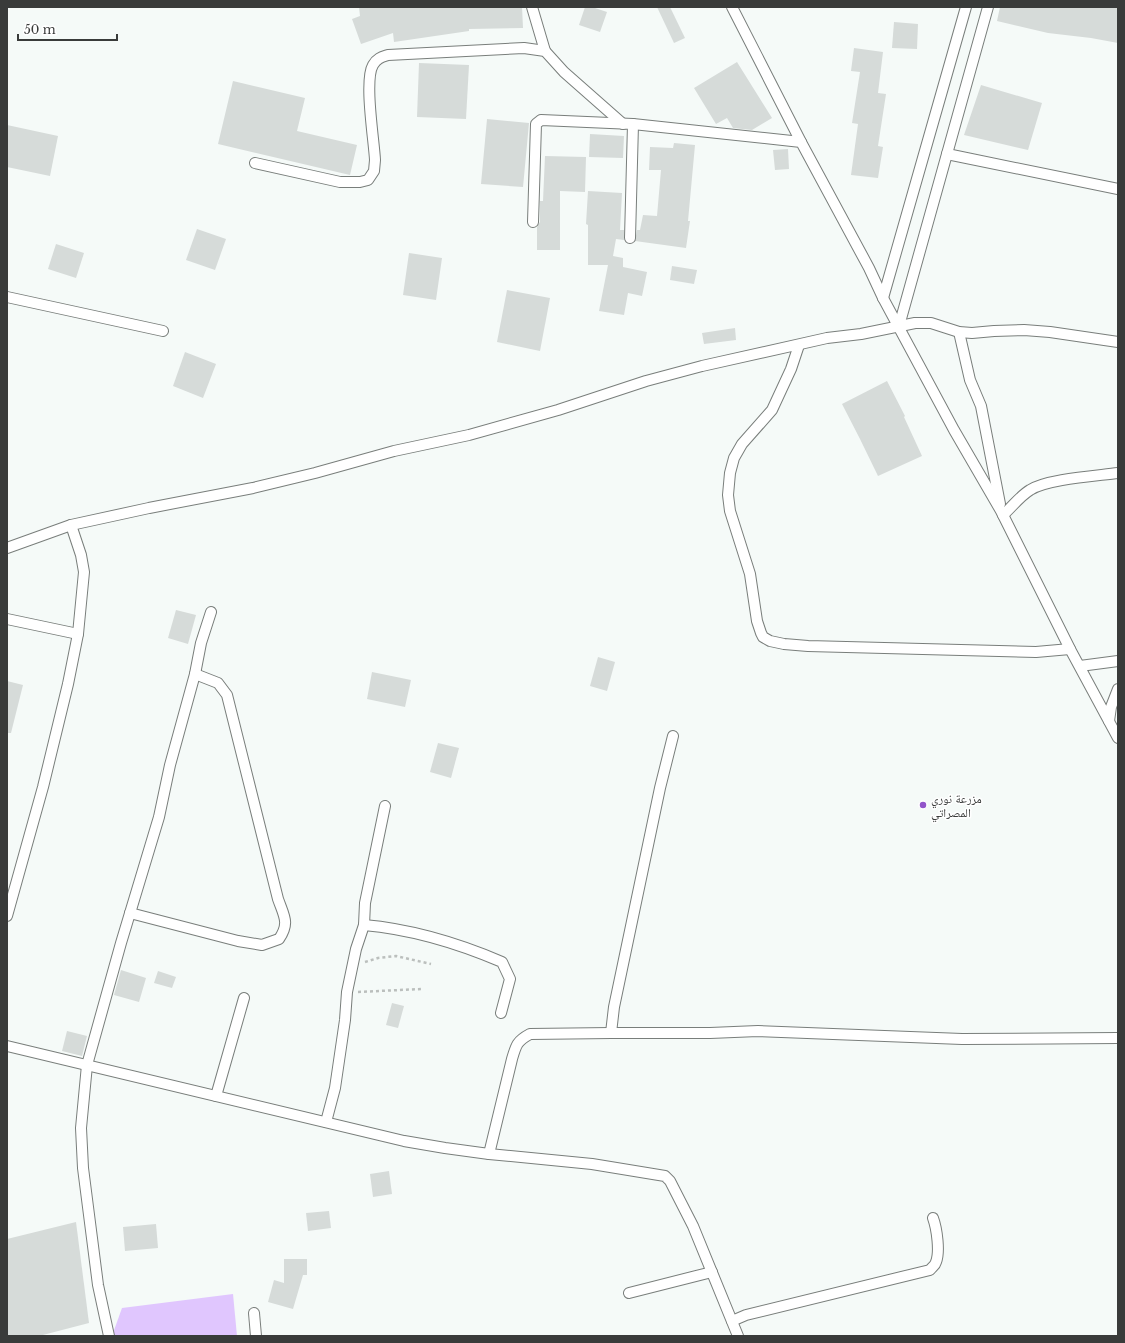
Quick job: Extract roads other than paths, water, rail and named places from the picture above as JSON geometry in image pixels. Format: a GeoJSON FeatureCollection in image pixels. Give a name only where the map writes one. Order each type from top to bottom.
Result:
{"type":"FeatureCollection","features":[{"type":"Feature","properties":{"kind":"street"},"geometry":{"type":"LineString","coordinates":[[532,7],[545,51],[564,72],[628,124],[630,238]]}},
{"type":"Feature","properties":{"kind":"street"},"geometry":{"type":"LineString","coordinates":[[732,7],[801,142],[870,268],[884,298],[954,430],[1002,513],[1070,649],[1118,738]]}},
{"type":"Feature","properties":{"kind":"street"},"geometry":{"type":"LineString","coordinates":[[884,298],[966,7]]}},
{"type":"Feature","properties":{"kind":"street"},"geometry":{"type":"LineString","coordinates":[[899,326],[988,7]]}},
{"type":"Feature","properties":{"kind":"street"},"geometry":{"type":"LineString","coordinates":[[255,163],[340,182],[360,182],[368,180],[374,171],[375,160],[369,91],[370,75],[373,65],[379,58],[388,55],[524,48],[545,51]]}},
{"type":"Feature","properties":{"kind":"street"},"geometry":{"type":"LineString","coordinates":[[532,222],[536,124],[541,120],[628,124],[801,142]]}},
{"type":"Feature","properties":{"kind":"street"},"geometry":{"type":"LineString","coordinates":[[947,154],[1118,189]]}},
{"type":"Feature","properties":{"kind":"street"},"geometry":{"type":"LineString","coordinates":[[7,297],[163,331]]}},
{"type":"Feature","properties":{"kind":"street"},"geometry":{"type":"LineString","coordinates":[[7,548],[71,525],[253,488],[315,473],[394,451],[469,434],[550,412],[702,366],[827,338],[861,334],[915,323],[931,323],[959,332],[972,333],[1024,330],[1050,332],[1118,342]]}},
{"type":"Feature","properties":{"kind":"street"},"geometry":{"type":"LineString","coordinates":[[959,332],[970,380],[981,406],[1002,513]]}},
{"type":"Feature","properties":{"kind":"street"},"geometry":{"type":"LineString","coordinates":[[799,345],[791,369],[772,410],[742,444],[734,458],[730,473],[728,494],[730,511],[750,574],[757,621],[763,637],[770,641],[784,644],[808,646],[1036,652],[1070,649]]}},
{"type":"Feature","properties":{"kind":"street"},"geometry":{"type":"LineString","coordinates":[[1002,513],[1026,493],[1040,485],[1118,473]]}},
{"type":"Feature","properties":{"kind":"street"},"geometry":{"type":"LineString","coordinates":[[7,916],[11,890],[43,787],[68,684],[78,634],[84,572],[71,525]]}},
{"type":"Feature","properties":{"kind":"street"},"geometry":{"type":"LineString","coordinates":[[109,1336],[98,1285],[83,1168],[81,1128],[87,1066],[159,817],[170,765],[195,674],[201,642],[211,612]]}},
{"type":"Feature","properties":{"kind":"street"},"geometry":{"type":"LineString","coordinates":[[7,618],[78,634]]}},
{"type":"Feature","properties":{"kind":"street"},"geometry":{"type":"LineString","coordinates":[[1080,666],[1118,661]]}},
{"type":"Feature","properties":{"kind":"street"},"geometry":{"type":"LineString","coordinates":[[130,913],[238,941],[262,945],[280,940],[286,930],[286,921],[278,899],[227,695],[218,683],[195,674]]}},
{"type":"Feature","properties":{"kind":"street"},"geometry":{"type":"LineString","coordinates":[[1109,721],[1111,707],[1118,690]]}},
{"type":"Feature","properties":{"kind":"street"},"geometry":{"type":"LineString","coordinates":[[611,1033],[614,1007],[660,788],[673,736]]}},
{"type":"Feature","properties":{"kind":"street"},"geometry":{"type":"LineString","coordinates":[[326,1122],[335,1088],[345,1020],[347,992],[364,925],[365,903],[385,806]]}},
{"type":"Feature","properties":{"kind":"street"},"geometry":{"type":"LineString","coordinates":[[364,925],[386,927],[405,932],[480,953],[502,962],[510,979],[501,1013]]}},
{"type":"Feature","properties":{"kind":"street"},"geometry":{"type":"LineString","coordinates":[[216,1096],[244,998]]}},
{"type":"Feature","properties":{"kind":"street"},"geometry":{"type":"LineString","coordinates":[[489,1154],[515,1048],[520,1039],[530,1034],[710,1033],[758,1031],[962,1039],[1118,1038]]}},
{"type":"Feature","properties":{"kind":"street"},"geometry":{"type":"LineString","coordinates":[[7,1046],[404,1141],[489,1154],[592,1164],[664,1176],[670,1181],[693,1226],[738,1336]]}},
{"type":"Feature","properties":{"kind":"street"},"geometry":{"type":"LineString","coordinates":[[732,1321],[746,1315],[930,1270],[936,1264],[937,1258],[936,1226],[933,1218]]}},
{"type":"Feature","properties":{"kind":"street"},"geometry":{"type":"LineString","coordinates":[[629,1293],[712,1272]]}},
{"type":"Feature","properties":{"kind":"street"},"geometry":{"type":"LineString","coordinates":[[254,1313],[256,1336]]}},
{"type":"Feature","properties":{"kind":"place","name":"مزرعة نوري المصراتي"},"geometry":{"type":"Point","coordinates":[923,805]}}]}
